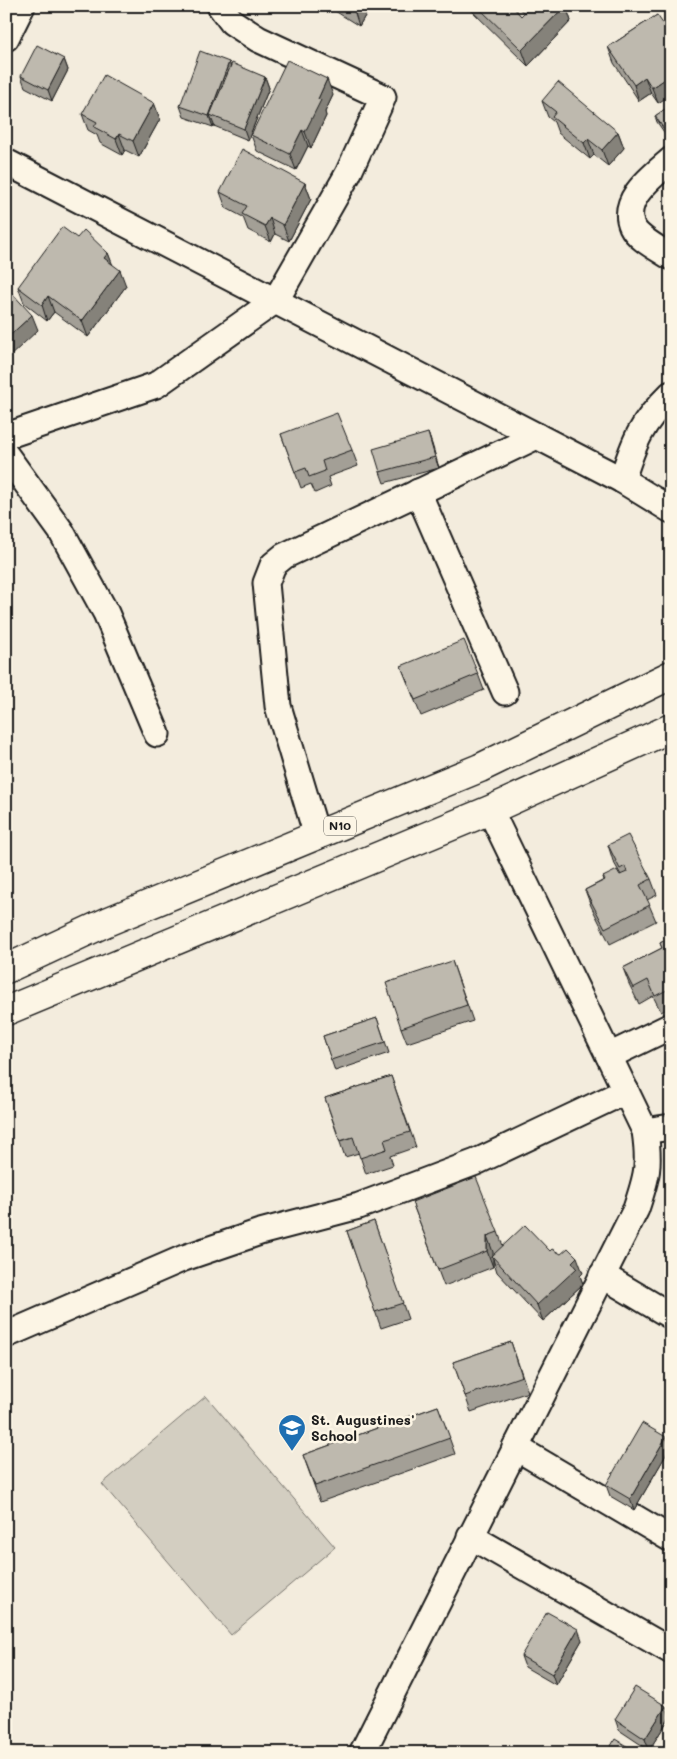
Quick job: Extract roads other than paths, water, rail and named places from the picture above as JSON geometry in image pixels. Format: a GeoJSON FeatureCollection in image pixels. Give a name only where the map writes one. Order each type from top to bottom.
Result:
{"type":"FeatureCollection","features":[{"type":"Feature","properties":{"kind":"main road","name":"N10"},"geometry":{"type":"LineString","coordinates":[[6,969],[109,921],[480,768],[671,675]]}},
{"type":"Feature","properties":{"kind":"main road"},"geometry":{"type":"LineString","coordinates":[[6,1011],[490,810],[671,728]]}},
{"type":"Feature","properties":{"kind":"street"},"geometry":{"type":"LineString","coordinates":[[6,38],[22,6]]}},
{"type":"Feature","properties":{"kind":"street"},"geometry":{"type":"LineString","coordinates":[[6,436],[156,385],[276,300],[348,174],[383,97],[258,39],[232,22],[220,6]]}},
{"type":"Feature","properties":{"kind":"street"},"geometry":{"type":"LineString","coordinates":[[671,160],[638,191],[632,204],[630,217],[632,227],[641,237],[671,257]]}},
{"type":"Feature","properties":{"kind":"street"},"geometry":{"type":"LineString","coordinates":[[6,162],[622,480],[671,510]]}},
{"type":"Feature","properties":{"kind":"street"},"geometry":{"type":"LineString","coordinates":[[622,480],[635,440],[652,412],[671,394]]}},
{"type":"Feature","properties":{"kind":"street"},"geometry":{"type":"LineString","coordinates":[[317,836],[278,706],[266,583],[273,565],[284,556],[537,436]]}},
{"type":"Feature","properties":{"kind":"street"},"geometry":{"type":"LineString","coordinates":[[6,455],[61,531],[106,613],[157,734]]}},
{"type":"Feature","properties":{"kind":"street"},"geometry":{"type":"LineString","coordinates":[[418,492],[505,692]]}},
{"type":"Feature","properties":{"kind":"street"},"geometry":{"type":"LineString","coordinates":[[362,1753],[636,1209],[645,1181],[649,1160],[645,1131],[490,810]]}},
{"type":"Feature","properties":{"kind":"street"},"geometry":{"type":"LineString","coordinates":[[609,1056],[671,1026]]}},
{"type":"Feature","properties":{"kind":"street"},"geometry":{"type":"LineString","coordinates":[[6,1335],[184,1258],[260,1232],[359,1206],[476,1162],[626,1091]]}},
{"type":"Feature","properties":{"kind":"street"},"geometry":{"type":"LineString","coordinates":[[645,1131],[671,1127]]}},
{"type":"Feature","properties":{"kind":"street"},"geometry":{"type":"LineString","coordinates":[[602,1276],[671,1316]]}},
{"type":"Feature","properties":{"kind":"street"},"geometry":{"type":"LineString","coordinates":[[515,1447],[671,1539]]}},
{"type":"Feature","properties":{"kind":"street"},"geometry":{"type":"LineString","coordinates":[[470,1536],[671,1652]]}},
{"type":"Feature","properties":{"kind":"place","name":"St. Augustines' School"},"geometry":{"type":"Point","coordinates":[292,1452]}}]}
